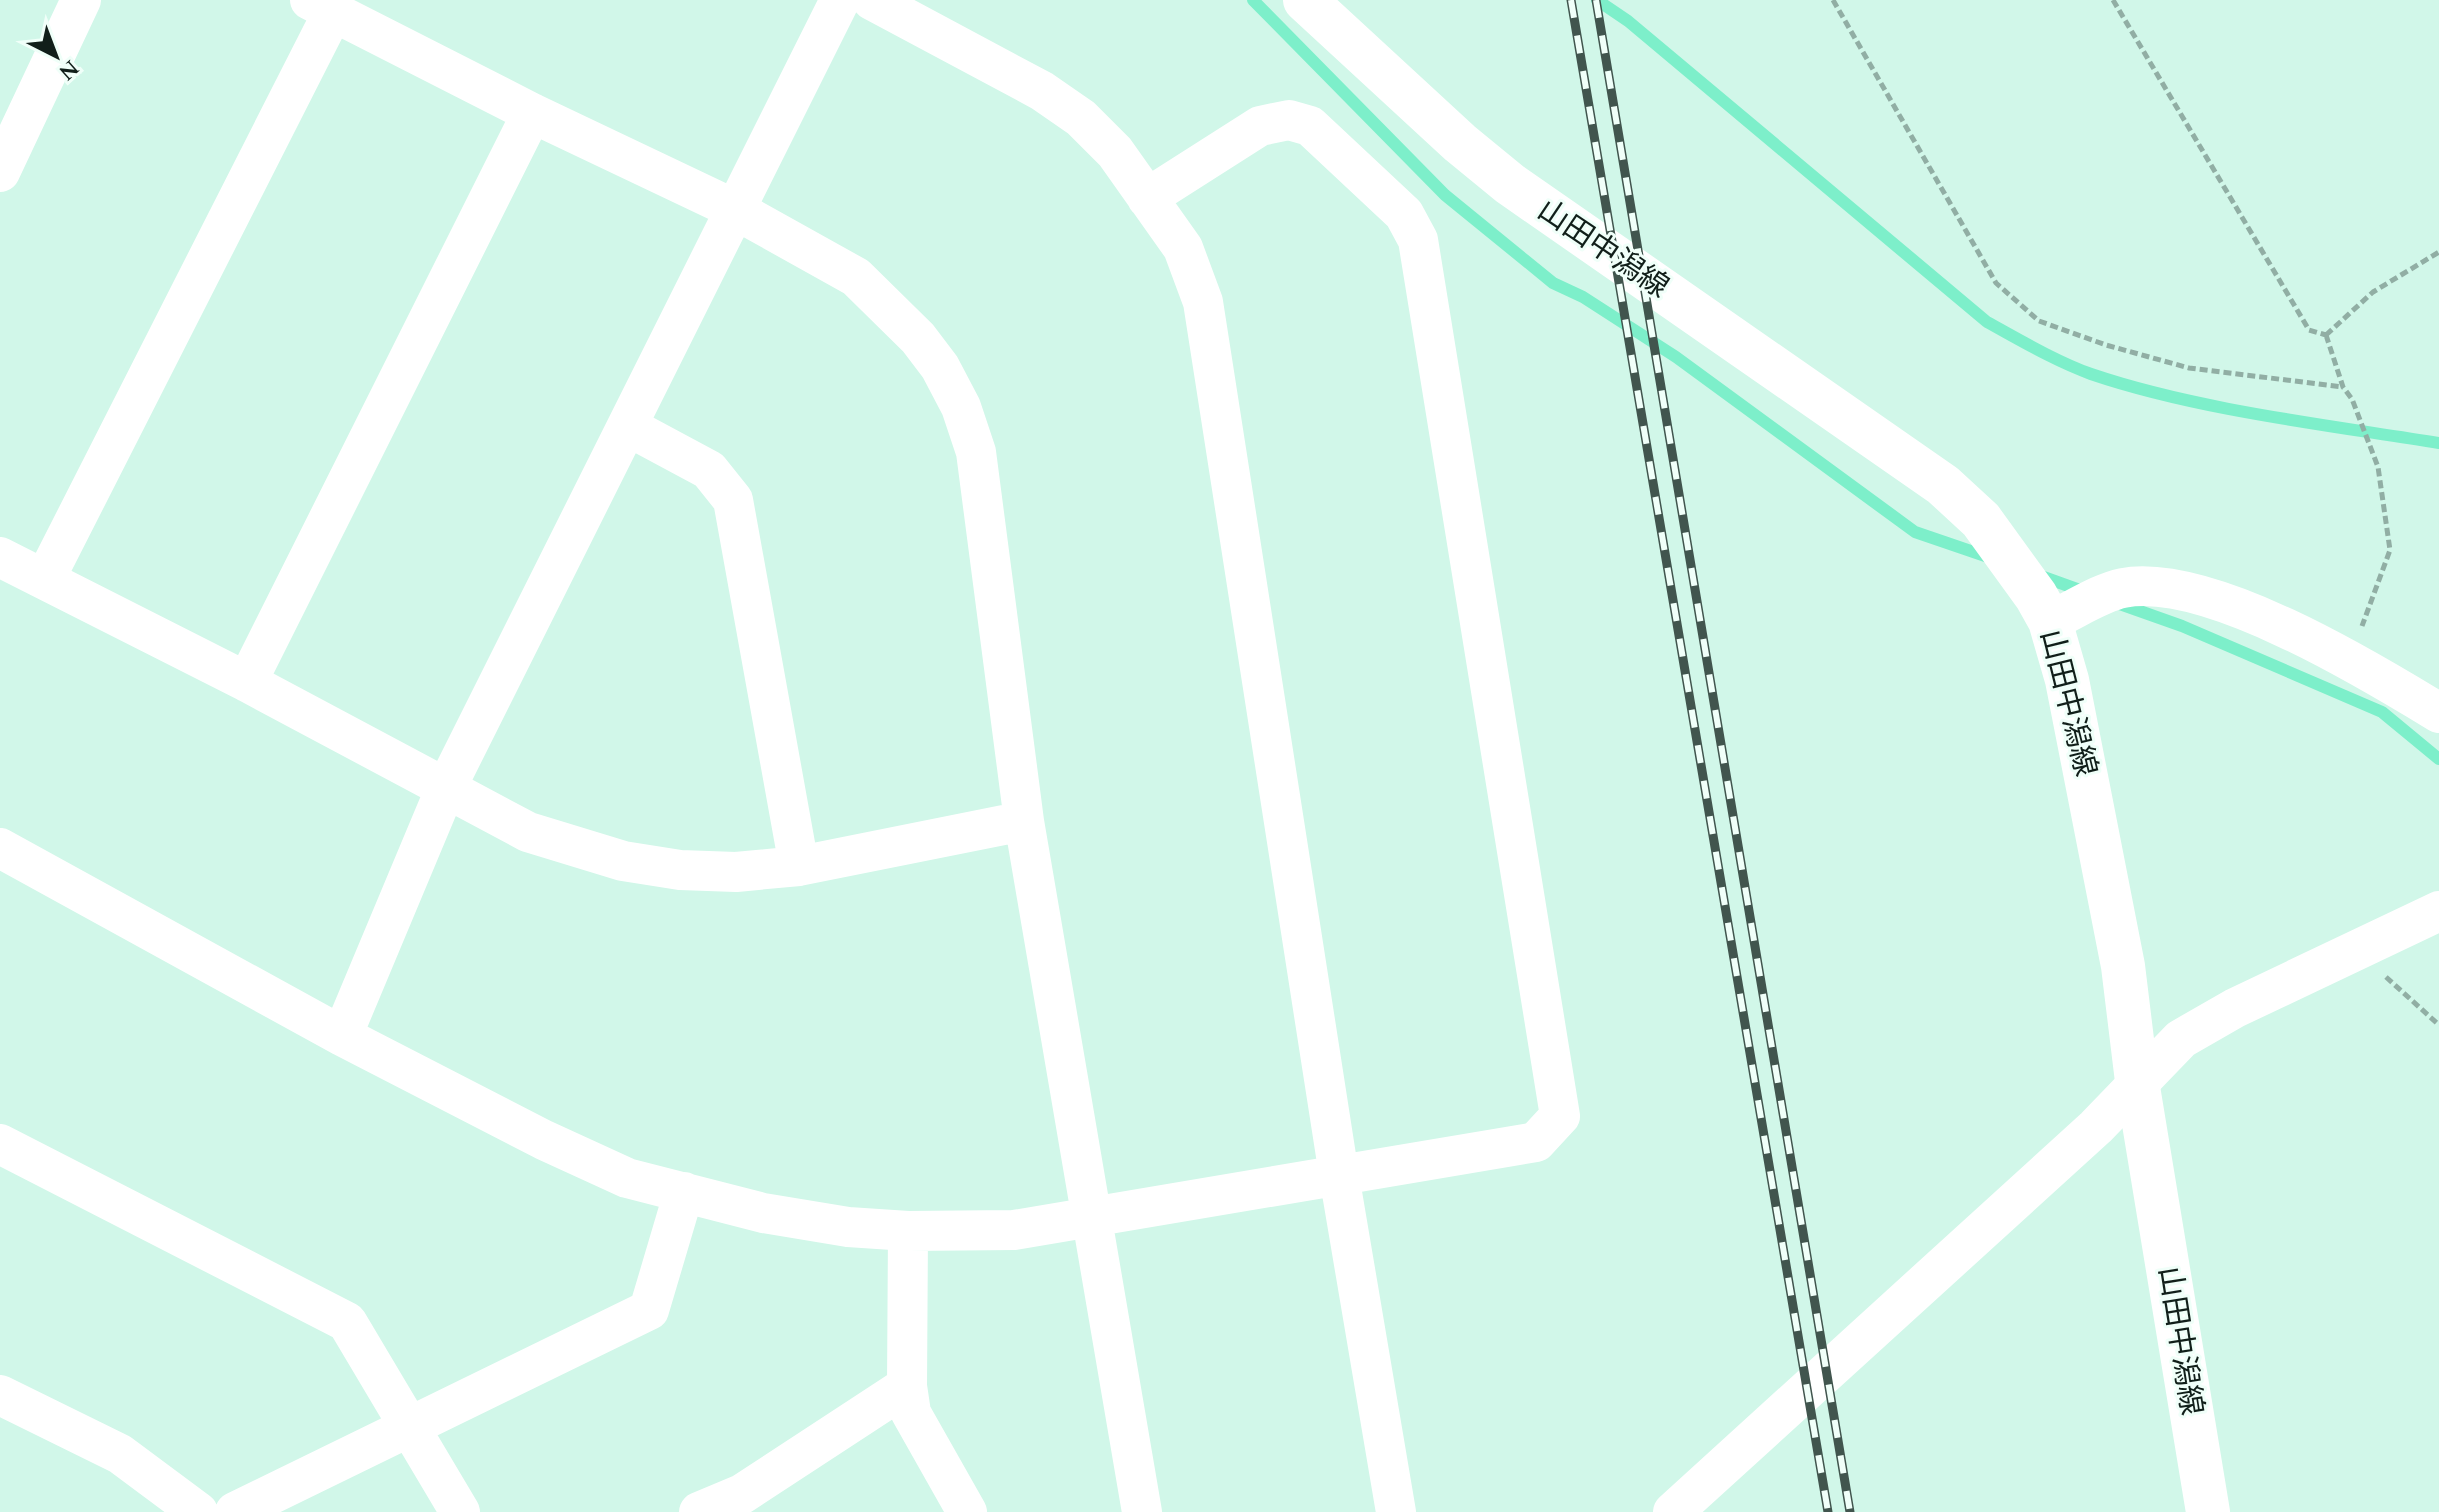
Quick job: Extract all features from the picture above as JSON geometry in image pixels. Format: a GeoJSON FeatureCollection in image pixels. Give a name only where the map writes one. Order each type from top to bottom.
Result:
{"type":"FeatureCollection","features":[{"type":"Feature","properties":{"kind":"main road","name":"山田中潟線"},"geometry":{"type":"LineString","coordinates":[[1305,0],[1510,184],[1943,485],[1981,520],[2050,621],[2067,680],[2123,966],[2137,1081],[2208,1512]]}},
{"type":"Feature","properties":{"kind":"street"},"geometry":{"type":"LineString","coordinates":[[0,172],[81,0]]}},
{"type":"Feature","properties":{"kind":"street"},"geometry":{"type":"LineString","coordinates":[[342,1036],[445,790],[840,0]]}},
{"type":"Feature","properties":{"kind":"street"},"geometry":{"type":"LineString","coordinates":[[872,0],[1042,91],[1081,118],[1115,152],[1183,248],[1203,302],[1339,1175],[1396,1512]]}},
{"type":"Feature","properties":{"kind":"street"},"geometry":{"type":"LineString","coordinates":[[45,579],[322,6],[532,113],[734,209],[856,277],[918,338],[940,367],[961,407],[976,452],[1024,821],[1142,1512]]}},
{"type":"Feature","properties":{"kind":"street"},"geometry":{"type":"LineString","coordinates":[[247,682],[532,113]]}},
{"type":"Feature","properties":{"kind":"street"},"geometry":{"type":"LineString","coordinates":[[0,848],[342,1036],[558,1147],[627,1178],[763,1213],[848,1227],[908,1231],[1014,1230],[1536,1142],[1560,1116],[1418,240],[1404,214],[1331,145],[1310,126],[1289,120],[1260,126],[1147,198]]}},
{"type":"Feature","properties":{"kind":"street"},"geometry":{"type":"LineString","coordinates":[[627,426],[709,470],[733,500],[799,866]]}},
{"type":"Feature","properties":{"kind":"street"},"geometry":{"type":"LineString","coordinates":[[0,557],[247,682],[528,832],[623,861],[680,870],[736,872],[799,866],[1024,821]]}},
{"type":"Feature","properties":{"kind":"street"},"geometry":{"type":"LineString","coordinates":[[2050,621],[2121,588],[2173,589],[2202,594],[2349,659],[2439,713]]}},
{"type":"Feature","properties":{"kind":"street"},"geometry":{"type":"LineString","coordinates":[[1673,1512],[2096,1127],[2137,1081],[2181,1039],[2235,1008],[2439,911]]}},
{"type":"Feature","properties":{"kind":"street"},"geometry":{"type":"LineString","coordinates":[[0,1144],[347,1322],[460,1512]]}},
{"type":"Feature","properties":{"kind":"street"},"geometry":{"type":"LineString","coordinates":[[235,1512],[649,1310],[684,1192]]}},
{"type":"Feature","properties":{"kind":"street"},"geometry":{"type":"LineString","coordinates":[[908,1231],[907,1386],[911,1413],[967,1512]]}},
{"type":"Feature","properties":{"kind":"street"},"geometry":{"type":"LineString","coordinates":[[699,1512],[742,1494],[907,1386]]}},
{"type":"Feature","properties":{"kind":"street"},"geometry":{"type":"LineString","coordinates":[[0,1395],[120,1454],[198,1512]]}},
{"type":"Feature","properties":{"kind":"path"},"geometry":{"type":"LineString","coordinates":[[1833,0],[1996,283],[2015,303],[2039,321],[2106,345],[2189,368],[2343,387]]}},
{"type":"Feature","properties":{"kind":"path"},"geometry":{"type":"LineString","coordinates":[[2113,0],[2309,330],[2326,335]]}},
{"type":"Feature","properties":{"kind":"path"},"geometry":{"type":"LineString","coordinates":[[2326,335],[2373,292],[2439,252]]}},
{"type":"Feature","properties":{"kind":"path"},"geometry":{"type":"LineString","coordinates":[[2326,335],[2343,387],[2352,399],[2378,467],[2390,550],[2349,659]]}},
{"type":"Feature","properties":{"kind":"path"},"geometry":{"type":"LineString","coordinates":[[2356,950],[2439,1025]]}},
{"type":"Feature","properties":{"kind":"waterway"},"geometry":{"type":"LineString","coordinates":[[1253,0],[1445,195],[1553,283],[1583,297],[1676,357],[1915,532],[1994,559]]}},
{"type":"Feature","properties":{"kind":"waterway"},"geometry":{"type":"LineString","coordinates":[[1597,0],[1628,21],[1987,322],[2038,350],[2091,374],[2174,397],[2263,415],[2439,443]]}},
{"type":"Feature","properties":{"kind":"waterway"},"geometry":{"type":"LineString","coordinates":[[2038,575],[2088,593]]}},
{"type":"Feature","properties":{"kind":"waterway"},"geometry":{"type":"LineString","coordinates":[[2117,603],[2182,626],[2382,712],[2439,759]]}},
{"type":"Feature","properties":{"kind":"railway"},"geometry":{"type":"LineString","coordinates":[[1571,0],[1828,1512]]}},
{"type":"Feature","properties":{"kind":"railway"},"geometry":{"type":"LineString","coordinates":[[1596,0],[1850,1512]]}}]}
